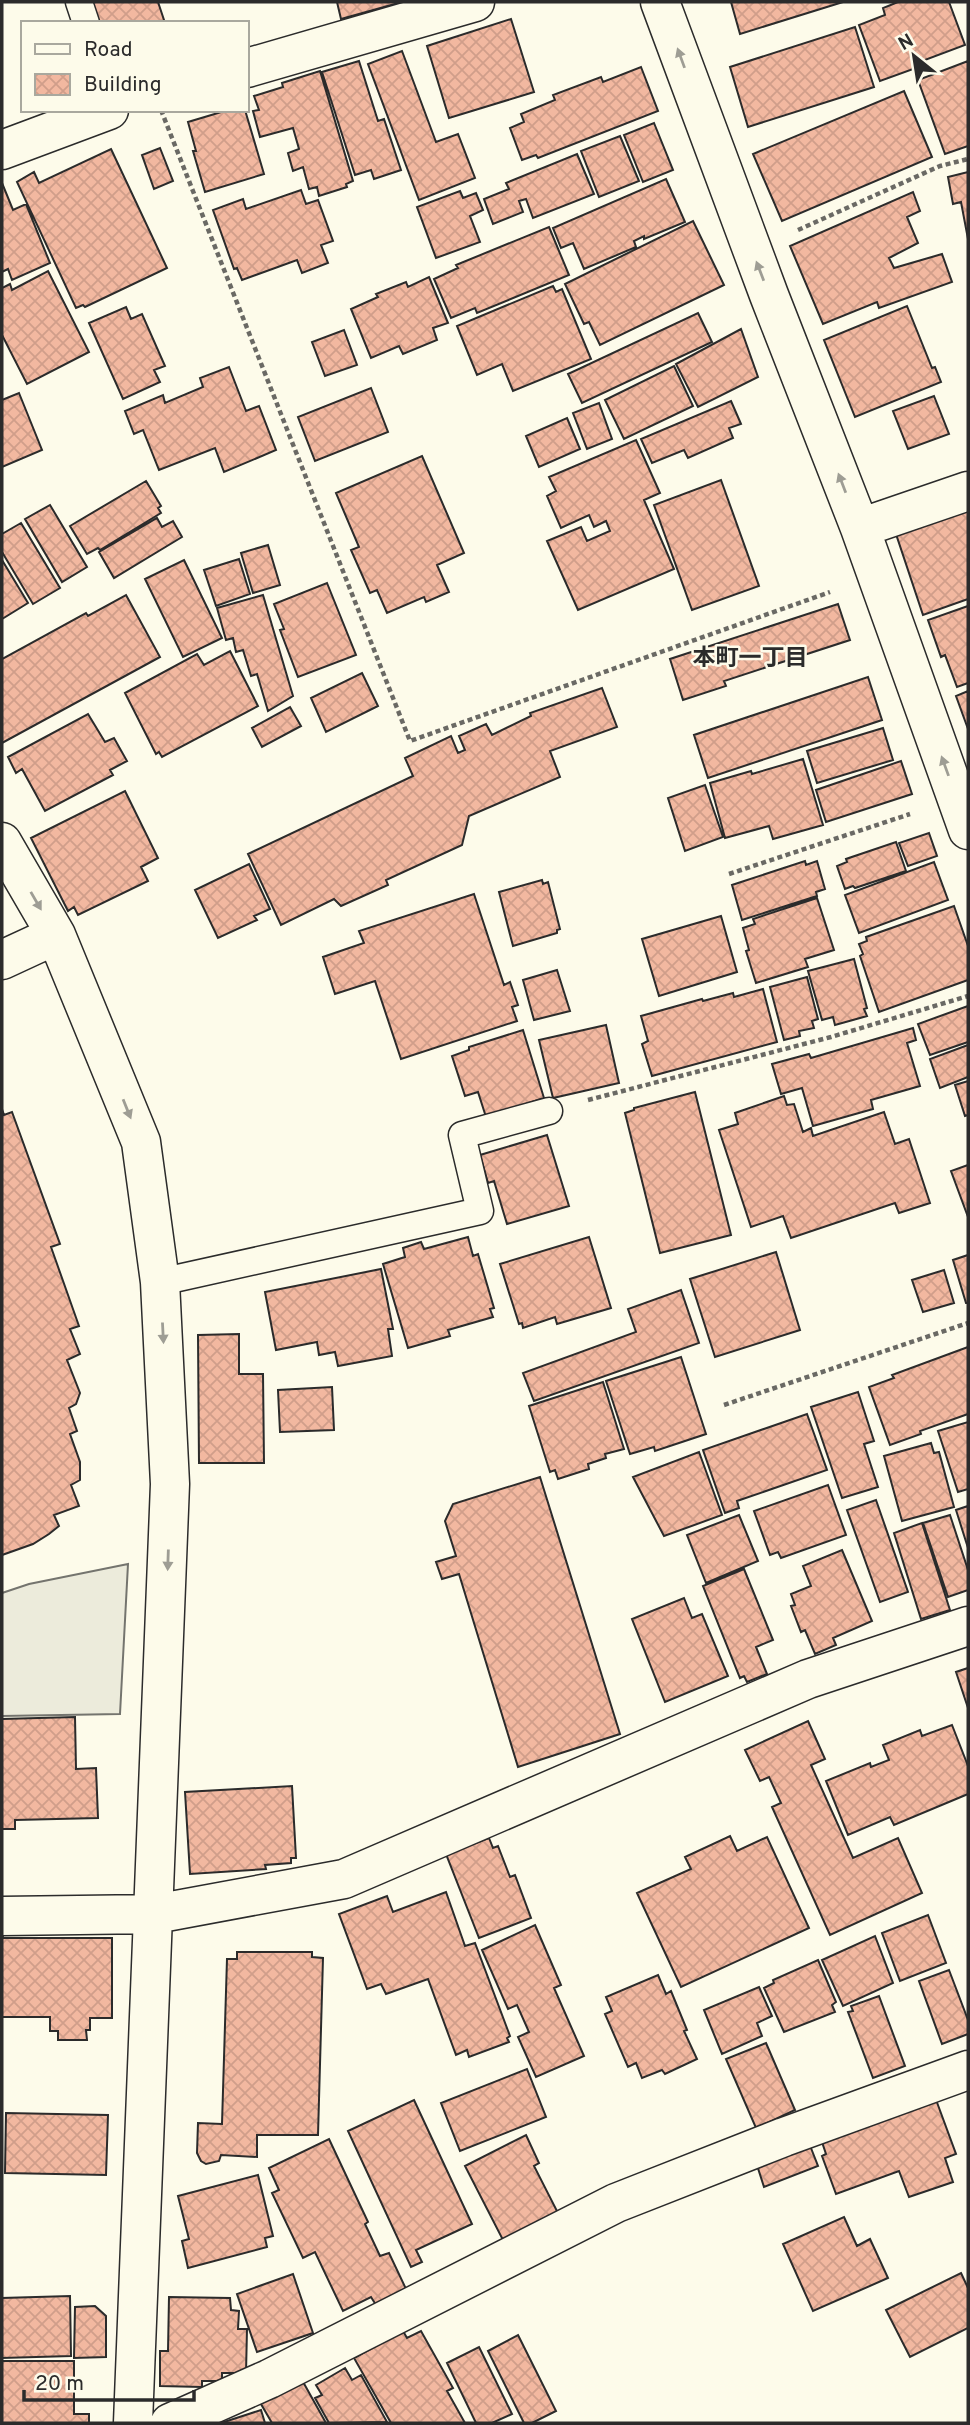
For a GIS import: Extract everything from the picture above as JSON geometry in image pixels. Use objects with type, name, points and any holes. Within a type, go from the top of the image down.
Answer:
[{"type":"street","points":[[248,68],[475,2]]},
{"type":"street","points":[[660,2],[752,250],[860,528],[963,815]]},
{"type":"street","points":[[2,150],[105,112]]},
{"type":"street","points":[[860,528],[968,491]]},
{"type":"street","points":[[2,842],[56,935],[141,1142],[160,1282],[170,1484],[134,2423]]},
{"type":"street","points":[[2,960],[56,935]]},
{"type":"street","points":[[2,1916],[155,1914],[344,1879],[808,1679],[968,1626]]},
{"type":"street","points":[[170,2423],[269,2379],[616,2203],[784,2137],[968,2070]]},
{"type":"lane","points":[[79,2],[85,21]]},
{"type":"lane","points":[[160,1282],[480,1211],[462,1135],[549,1111]]},
{"type":"path","points":[[163,112],[410,741],[877,575]]},
{"type":"path","points":[[752,250],[940,166],[968,159]]},
{"type":"path","points":[[729,874],[963,815]]},
{"type":"path","points":[[549,1111],[831,1037],[968,996]]},
{"type":"path","points":[[724,1405],[968,1323]]},
{"type":"shaded area","points":[[128,1564],[120,1714],[2,1716],[2,1593],[29,1584]]},
{"type":"building","points":[[91,2],[158,2],[164,21],[97,21]]},
{"type":"building","points":[[337,2],[402,2],[341,19]]},
{"type":"building","points":[[731,2],[843,2],[740,34]]},
{"type":"building","points":[[898,2],[949,2],[965,45],[914,64],[916,68],[880,81],[859,25],[885,15],[883,8]]},
{"type":"building","points":[[511,19],[534,92],[449,118],[427,46]]},
{"type":"building","points":[[855,27],[874,87],[748,127],[730,67]]},
{"type":"building","points":[[402,51],[436,142],[458,134],[475,178],[419,200],[368,64]]},
{"type":"building","points":[[359,61],[378,121],[384,119],[401,170],[374,179],[371,170],[355,175],[322,72]]},
{"type":"building","points":[[968,61],[968,146],[945,154],[918,80]]},
{"type":"building","points":[[641,67],[658,111],[538,158],[536,155],[522,160],[510,128],[524,122],[521,114],[555,100],[553,95],[601,77],[603,82]]},
{"type":"building","points":[[320,71],[353,181],[346,184],[347,187],[319,196],[317,187],[309,189],[303,167],[293,171],[288,153],[299,149],[293,128],[260,137],[253,111],[259,110],[254,96],[283,87],[282,83]]},
{"type":"building","points":[[904,91],[932,157],[782,221],[753,154]]},
{"type":"building","points":[[221,112],[246,112],[264,174],[205,192],[188,122]]},
{"type":"building","points":[[654,123],[673,170],[643,182],[624,135]]},
{"type":"building","points":[[620,136],[639,181],[599,197],[581,151]]},
{"type":"building","points":[[160,148],[173,181],[154,189],[142,155]]},
{"type":"building","points":[[111,149],[167,268],[85,307],[83,305],[76,308],[17,182],[34,172],[39,183]]},
{"type":"building","points":[[577,154],[594,194],[533,218],[526,199],[519,201],[523,212],[493,224],[484,199],[509,189],[506,183]]},
{"type":"building","points":[[968,172],[968,239],[961,202],[953,204],[948,177]]},
{"type":"building","points":[[666,179],[685,222],[644,239],[644,236],[634,241],[636,247],[584,269],[573,243],[561,248],[553,228]]},
{"type":"building","points":[[2,183],[13,210],[26,204],[50,263],[12,280],[8,269],[2,272]]},
{"type":"building","points":[[301,190],[306,204],[318,200],[333,241],[321,245],[328,263],[302,273],[297,260],[242,280],[237,268],[234,269],[213,210],[243,199],[246,209]]},
{"type":"building","points":[[460,191],[463,198],[476,193],[483,210],[470,216],[480,242],[436,258],[417,207]]},
{"type":"building","points":[[913,192],[920,211],[907,217],[918,243],[889,258],[894,268],[942,254],[952,282],[879,308],[877,302],[823,324],[790,246]]},
{"type":"building","points":[[693,221],[724,285],[600,345],[589,322],[584,324],[565,284]]},
{"type":"building","points":[[549,227],[569,275],[477,313],[475,308],[451,318],[434,279],[458,268],[456,265]]},
{"type":"building","points":[[48,271],[89,352],[27,384],[2,335],[2,288],[10,284],[12,290]]},
{"type":"building","points":[[429,277],[448,323],[433,328],[437,340],[403,354],[399,346],[371,358],[351,309],[378,297],[376,294],[406,282],[408,287]]},
{"type":"building","points":[[553,286],[556,292],[562,289],[591,359],[513,391],[502,364],[477,375],[457,326]]},
{"type":"building","points":[[907,306],[932,368],[935,367],[941,382],[855,417],[824,340]]},
{"type":"building","points":[[126,307],[131,319],[142,314],[165,366],[154,370],[160,382],[123,399],[89,323]]},
{"type":"building","points":[[698,313],[712,342],[582,403],[568,374]]},
{"type":"building","points":[[741,329],[758,377],[698,407],[676,364]]},
{"type":"building","points":[[344,330],[357,365],[325,376],[312,342]]},
{"type":"building","points":[[674,366],[693,406],[624,439],[605,400]]},
{"type":"building","points":[[229,367],[246,411],[259,406],[276,450],[224,472],[215,448],[159,470],[143,430],[134,434],[125,411],[163,395],[165,403],[203,387],[200,378]]},
{"type":"building","points":[[371,388],[388,432],[315,461],[298,417]]},
{"type":"building","points":[[19,393],[42,450],[2,467],[2,400]]},
{"type":"building","points":[[934,396],[949,434],[908,449],[893,411]]},
{"type":"building","points":[[731,401],[741,424],[729,428],[733,438],[688,458],[684,450],[652,463],[641,439]]},
{"type":"building","points":[[599,403],[612,439],[587,449],[573,413]]},
{"type":"building","points":[[567,418],[580,449],[539,467],[526,436]]},
{"type":"building","points":[[636,440],[660,493],[644,500],[674,569],[578,610],[547,541],[581,527],[587,541],[610,531],[606,521],[594,527],[589,515],[561,528],[547,496],[556,491],[549,477]]},
{"type":"building","points":[[422,456],[464,553],[437,565],[449,592],[426,602],[424,597],[387,613],[377,590],[370,593],[351,550],[359,547],[336,493]]},
{"type":"building","points":[[721,480],[759,586],[692,610],[654,505]]},
{"type":"building","points":[[146,481],[161,506],[158,508],[161,513],[100,550],[98,548],[87,554],[70,526]]},
{"type":"building","points":[[50,505],[87,567],[62,582],[25,519]]},
{"type":"building","points":[[968,509],[968,599],[923,615],[896,534]]},
{"type":"building","points":[[157,518],[162,527],[173,521],[182,537],[114,578],[99,552]]},
{"type":"building","points":[[21,523],[60,588],[33,604],[2,552],[2,534]]},
{"type":"building","points":[[268,545],[280,585],[253,593],[241,553]]},
{"type":"building","points":[[239,559],[250,594],[216,606],[204,570]]},
{"type":"building","points":[[2,560],[28,603],[2,619]]},
{"type":"building","points":[[184,560],[222,638],[183,657],[145,579]]},
{"type":"building","points":[[327,583],[356,655],[298,677],[280,630],[284,629],[274,604]]},
{"type":"building","points":[[126,595],[160,657],[2,743],[2,659],[86,613],[88,616]]},
{"type":"building","points":[[263,595],[293,696],[268,711],[257,674],[251,676],[243,650],[236,652],[233,638],[226,640],[217,608]]},
{"type":"building","points":[[838,604],[850,640],[724,681],[726,686],[683,700],[670,659]]},
{"type":"building","points":[[968,606],[968,683],[957,687],[945,655],[941,657],[928,620]]},
{"type":"building","points":[[230,651],[258,706],[162,757],[159,752],[156,754],[125,693],[197,654],[204,665]]},
{"type":"building","points":[[362,673],[378,706],[326,732],[311,698]]},
{"type":"building","points":[[868,677],[882,720],[708,778],[694,735]]},
{"type":"building","points":[[602,688],[617,727],[550,751],[560,777],[469,816],[462,845],[386,880],[388,885],[341,906],[334,899],[281,925],[248,854],[413,776],[405,758],[451,736],[458,753],[465,750],[459,736],[486,724],[492,735],[531,716],[530,713]]},
{"type":"building","points":[[968,691],[968,729],[956,696]]},
{"type":"building","points":[[290,707],[301,726],[262,747],[252,728]]},
{"type":"building","points":[[88,714],[105,742],[114,738],[127,761],[110,770],[113,775],[45,811],[22,769],[16,773],[8,757]]},
{"type":"building","points":[[883,728],[893,760],[817,783],[807,751]]},
{"type":"building","points":[[803,759],[823,825],[773,839],[769,826],[725,838],[710,783]]},
{"type":"building","points":[[901,761],[912,794],[826,822],[816,790]]},
{"type":"building","points":[[705,785],[723,837],[685,851],[668,798]]},
{"type":"building","points":[[125,791],[158,858],[141,867],[148,881],[78,915],[74,907],[68,911],[31,838]]},
{"type":"building","points":[[929,833],[937,856],[908,866],[899,843]]},
{"type":"building","points":[[896,842],[906,871],[845,889],[837,866],[847,862],[846,859]]},
{"type":"building","points":[[805,861],[806,865],[817,861],[825,889],[816,892],[817,896],[742,920],[732,885]]},
{"type":"building","points":[[934,862],[948,900],[859,933],[845,895]]},
{"type":"building","points":[[249,864],[270,909],[254,916],[257,920],[218,938],[195,890]]},
{"type":"building","points":[[542,880],[543,884],[548,882],[560,929],[557,933],[513,946],[499,892]]},
{"type":"building","points":[[474,894],[504,985],[510,982],[518,1005],[512,1007],[517,1021],[401,1059],[375,981],[335,994],[323,957],[364,943],[359,931]]},
{"type":"building","points":[[817,898],[834,950],[805,959],[808,967],[756,983],[746,951],[749,950],[743,928],[755,924],[753,919]]},
{"type":"building","points":[[954,906],[968,946],[968,980],[879,1012],[860,956],[863,954],[859,944],[867,941],[866,937]]},
{"type":"building","points":[[721,916],[737,972],[659,996],[642,939]]},
{"type":"building","points":[[854,959],[867,1016],[835,1025],[833,1017],[822,1020],[808,971]]},
{"type":"building","points":[[557,970],[570,1011],[534,1020],[523,980]]},
{"type":"building","points":[[807,977],[818,1019],[812,1021],[814,1028],[799,1031],[800,1036],[784,1040],[770,987]]},
{"type":"building","points":[[763,989],[777,1042],[652,1076],[642,1044],[648,1041],[641,1016],[702,999],[703,1001],[733,993],[734,997]]},
{"type":"building","points":[[968,1006],[968,1042],[930,1055],[918,1024]]},
{"type":"building","points":[[606,1025],[619,1083],[553,1098],[539,1040]]},
{"type":"building","points":[[913,1028],[916,1040],[907,1043],[920,1086],[871,1100],[873,1109],[813,1126],[802,1088],[781,1094],[772,1064],[809,1054],[811,1058]]},
{"type":"building","points":[[523,1030],[544,1098],[486,1117],[478,1092],[465,1096],[452,1056],[469,1050],[469,1047]]},
{"type":"building","points":[[968,1045],[968,1077],[940,1088],[930,1059]]},
{"type":"building","points":[[968,1081],[968,1115],[965,1116],[955,1085]]},
{"type":"building","points":[[695,1092],[731,1235],[660,1253],[625,1113],[634,1108]]},
{"type":"building","points":[[784,1096],[787,1105],[794,1104],[803,1132],[811,1128],[813,1136],[884,1112],[895,1144],[909,1139],[930,1203],[899,1213],[895,1203],[791,1238],[783,1216],[751,1227],[719,1130],[738,1124],[735,1113]]},
{"type":"building","points":[[2,1109],[4,1115],[12,1112],[60,1244],[51,1247],[79,1326],[70,1329],[80,1354],[67,1360],[80,1393],[76,1404],[69,1408],[77,1431],[70,1434],[80,1462],[80,1480],[71,1485],[79,1506],[54,1515],[59,1526],[33,1544],[2,1555]]},
{"type":"building","points":[[547,1135],[569,1206],[507,1224],[494,1181],[488,1183],[480,1155]]},
{"type":"building","points":[[968,1165],[968,1217],[951,1171]]},
{"type":"building","points":[[468,1237],[473,1256],[478,1254],[494,1308],[490,1309],[493,1317],[448,1330],[450,1336],[408,1348],[383,1264],[405,1257],[403,1248],[421,1242],[424,1249]]},
{"type":"building","points":[[589,1237],[611,1308],[557,1324],[555,1317],[523,1328],[522,1323],[519,1324],[500,1264]]},
{"type":"building","points":[[776,1252],[800,1330],[715,1357],[690,1279]]},
{"type":"building","points":[[968,1255],[968,1303],[966,1303],[953,1260]]},
{"type":"building","points":[[381,1269],[393,1329],[388,1329],[392,1356],[338,1366],[335,1352],[319,1355],[317,1342],[276,1350],[265,1292]]},
{"type":"building","points":[[944,1270],[954,1303],[923,1312],[912,1280]]},
{"type":"building","points":[[681,1290],[699,1343],[534,1401],[523,1373],[636,1332],[628,1309]]},
{"type":"building","points":[[239,1334],[239,1374],[263,1374],[264,1463],[199,1463],[198,1335]]},
{"type":"building","points":[[968,1347],[968,1414],[890,1445],[869,1387],[894,1378],[892,1375]]},
{"type":"building","points":[[681,1357],[706,1434],[655,1451],[654,1447],[630,1454],[606,1381]]},
{"type":"building","points":[[603,1382],[624,1449],[605,1454],[606,1458],[588,1464],[589,1469],[558,1479],[555,1470],[550,1472],[529,1406]]},
{"type":"building","points":[[332,1387],[334,1430],[280,1432],[278,1390]]},
{"type":"building","points":[[858,1392],[874,1441],[864,1444],[878,1487],[842,1498],[811,1407]]},
{"type":"building","points":[[807,1414],[827,1470],[737,1501],[739,1508],[725,1513],[703,1450]]},
{"type":"building","points":[[968,1422],[968,1489],[958,1492],[938,1431]]},
{"type":"building","points":[[931,1443],[934,1453],[939,1452],[954,1507],[902,1521],[884,1456]]},
{"type":"building","points":[[699,1452],[722,1515],[664,1536],[633,1477]]},
{"type":"building","points":[[540,1477],[620,1734],[518,1767],[459,1574],[442,1579],[436,1562],[456,1556],[445,1521],[453,1504]]},
{"type":"building","points":[[828,1485],[846,1535],[781,1558],[778,1552],[770,1555],[754,1511]]},
{"type":"building","points":[[876,1500],[908,1592],[880,1602],[847,1510]]},
{"type":"building","points":[[968,1506],[968,1548],[956,1510]]},
{"type":"building","points":[[739,1515],[758,1561],[706,1583],[687,1535]]},
{"type":"building","points":[[950,1515],[968,1570],[968,1590],[948,1597],[923,1523]]},
{"type":"building","points":[[922,1523],[950,1610],[921,1619],[894,1533]]},
{"type":"building","points":[[842,1550],[872,1621],[833,1638],[836,1645],[815,1654],[805,1630],[801,1632],[791,1606],[795,1605],[791,1594],[811,1586],[803,1566]]},
{"type":"building","points":[[744,1569],[773,1640],[756,1647],[767,1674],[747,1682],[744,1676],[740,1678],[703,1586]]},
{"type":"building","points":[[684,1598],[692,1618],[702,1614],[728,1676],[665,1702],[632,1619]]},
{"type":"building","points":[[968,1668],[968,1708],[956,1672]]},
{"type":"building","points":[[75,1717],[76,1769],[96,1768],[98,1818],[15,1820],[15,1829],[2,1829],[2,1719]]},
{"type":"building","points":[[808,1721],[825,1759],[811,1765],[853,1858],[898,1838],[922,1893],[830,1935],[772,1807],[781,1803],[769,1777],[760,1781],[745,1750]]},
{"type":"building","points":[[952,1725],[968,1766],[968,1794],[894,1825],[890,1817],[848,1835],[826,1781],[870,1763],[871,1767],[889,1760],[883,1745],[920,1730],[922,1736]]},
{"type":"building","points":[[292,1786],[296,1858],[291,1858],[291,1863],[265,1865],[266,1869],[190,1874],[185,1792]]},
{"type":"building","points":[[730,1836],[737,1851],[767,1837],[809,1928],[681,1987],[637,1893],[691,1869],[685,1857]]},
{"type":"building","points":[[489,1838],[493,1848],[498,1846],[510,1877],[515,1875],[531,1918],[479,1938],[446,1854]]},
{"type":"building","points":[[446,1892],[465,1946],[475,1943],[510,2036],[507,2038],[509,2042],[469,2057],[467,2050],[456,2055],[428,1979],[386,1994],[381,1984],[367,1989],[339,1914],[387,1896],[393,1912]]},
{"type":"building","points":[[928,1915],[946,1963],[900,1981],[882,1933]]},
{"type":"building","points":[[535,1925],[561,1985],[554,1988],[584,2056],[536,2077],[518,2037],[529,2032],[517,2005],[508,2009],[482,1950]]},
{"type":"building","points":[[2,1928],[3,1938],[112,1938],[112,2018],[90,2018],[90,2030],[86,2030],[87,2040],[58,2040],[58,2031],[50,2031],[50,2017],[2,2017]]},
{"type":"building","points":[[875,1936],[893,1983],[843,2006],[822,1960]]},
{"type":"building","points":[[237,1952],[312,1952],[312,1957],[323,1958],[318,2135],[257,2135],[257,2157],[221,2155],[219,2161],[206,2164],[197,2153],[198,2123],[222,2124],[227,1959],[237,1959]]},
{"type":"building","points":[[818,1960],[836,2002],[832,2005],[835,2012],[784,2032],[764,1988],[774,1983],[773,1980]]},
{"type":"building","points":[[949,1970],[968,2020],[968,2034],[942,2044],[919,1981]]},
{"type":"building","points":[[658,1975],[666,1994],[671,1991],[687,2030],[684,2031],[697,2059],[665,2074],[662,2070],[642,2078],[636,2063],[628,2067],[605,2014],[612,2011],[606,1997]]},
{"type":"building","points":[[759,1987],[772,2016],[757,2023],[762,2036],[722,2054],[704,2010]]},
{"type":"building","points":[[879,1996],[905,2066],[873,2078],[848,2012],[853,2011],[851,2006]]},
{"type":"building","points":[[766,2043],[795,2110],[756,2128],[726,2059]]},
{"type":"building","points":[[527,2069],[546,2117],[460,2151],[441,2103]]},
{"type":"building","points":[[935,2097],[956,2154],[945,2158],[953,2182],[909,2197],[899,2171],[836,2194],[822,2156],[826,2154],[821,2139]]},
{"type":"building","points":[[414,2100],[472,2224],[416,2250],[422,2262],[411,2267],[348,2131]]},
{"type":"building","points":[[6,2113],[108,2115],[106,2175],[5,2173]]},
{"type":"building","points":[[526,2135],[539,2163],[534,2166],[559,2215],[504,2242],[465,2166]]},
{"type":"building","points":[[329,2139],[368,2222],[365,2224],[380,2256],[389,2253],[406,2289],[376,2305],[371,2297],[343,2311],[315,2252],[303,2258],[272,2193],[279,2190],[269,2168]]},
{"type":"building","points":[[809,2143],[818,2166],[764,2187],[756,2162]]},
{"type":"building","points":[[258,2175],[273,2236],[265,2238],[267,2247],[188,2268],[182,2241],[189,2239],[178,2196]]},
{"type":"building","points":[[844,2217],[857,2246],[870,2239],[888,2278],[813,2311],[783,2244]]},
{"type":"building","points":[[961,2273],[968,2288],[968,2328],[910,2357],[886,2310]]},
{"type":"building","points":[[293,2274],[313,2333],[257,2352],[237,2294]]},
{"type":"building","points":[[70,2296],[71,2356],[2,2358],[2,2298]]},
{"type":"building","points":[[169,2297],[230,2298],[231,2310],[239,2311],[238,2329],[247,2329],[246,2373],[222,2373],[222,2381],[202,2381],[202,2387],[160,2386],[160,2351],[168,2351]]},
{"type":"building","points":[[95,2306],[106,2316],[106,2357],[74,2358],[75,2307]]},
{"type":"building","points":[[403,2331],[407,2338],[421,2331],[453,2388],[447,2391],[465,2423],[391,2423],[354,2358]]},
{"type":"building","points":[[518,2335],[556,2411],[532,2423],[524,2423],[488,2351]]},
{"type":"building","points":[[479,2347],[512,2414],[492,2423],[476,2423],[447,2363]]},
{"type":"building","points":[[2,2361],[74,2361],[74,2414],[89,2414],[89,2423],[2,2423]]},
{"type":"building","points":[[345,2368],[352,2380],[361,2375],[387,2422],[329,2423],[315,2398],[322,2395],[316,2385]]},
{"type":"building","points":[[302,2380],[326,2423],[272,2423],[261,2404]]},
{"type":"building","points":[[261,2410],[265,2423],[221,2423]]},
{"type":"district","name":"本町一丁目","points":[[750,657]]}]
